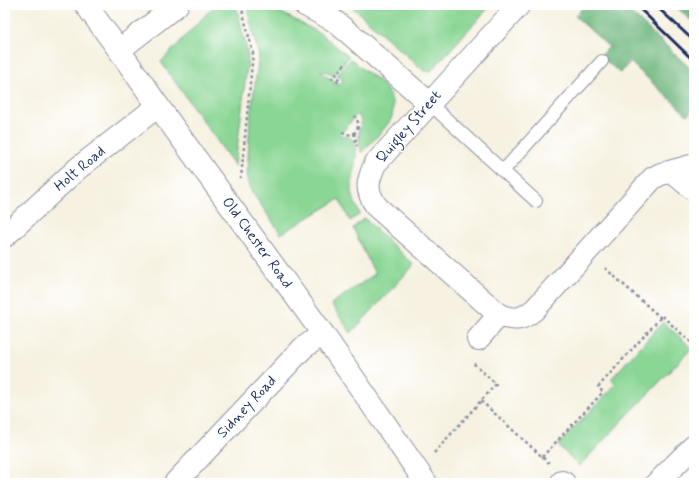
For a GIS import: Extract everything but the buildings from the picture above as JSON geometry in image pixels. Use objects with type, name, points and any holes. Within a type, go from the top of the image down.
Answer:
[{"type":"street","name":"Old Chester Road","points":[[86,5],[323,334],[422,477]]},
{"type":"street","points":[[119,50],[177,5]]},
{"type":"street","points":[[305,5],[333,20],[429,103]]},
{"type":"street","name":"Quigley Street","points":[[500,315],[377,207],[368,188],[369,176],[375,164],[519,5]]},
{"type":"street","name":"Holt Road","points":[[5,236],[77,169],[158,106]]},
{"type":"street","points":[[478,339],[500,315],[514,319],[523,318],[529,314],[653,178],[661,174],[694,165]]},
{"type":"street","points":[[670,172],[694,190]]},
{"type":"street","name":"Sidney Road","points":[[175,483],[302,348],[323,334]]},
{"type":"street","points":[[657,483],[694,446]]},
{"type":"lane","points":[[503,170],[602,62]]},
{"type":"lane","points":[[429,103],[536,201]]},
{"type":"path","points":[[241,5],[253,53],[241,178]]},
{"type":"path","points":[[331,79],[332,78],[338,82],[340,80],[335,76],[362,44]]},
{"type":"path","points":[[342,132],[348,135],[357,131],[359,122],[355,116]]},
{"type":"path","points":[[587,252],[661,318],[662,316],[694,345]]},
{"type":"path","points":[[542,457],[603,392],[598,388],[661,318]]},
{"type":"path","points":[[422,477],[496,384],[464,355],[478,339]]},
{"type":"path","points":[[481,401],[556,470],[563,482]]},
{"type":"green space","points":[[215,5],[236,5],[248,58],[235,166],[161,62]]},
{"type":"green space","points":[[246,5],[267,5],[321,34],[349,57],[333,76],[328,72],[320,71],[338,85],[343,80],[337,75],[351,59],[378,80],[389,93],[393,108],[391,119],[362,152],[359,137],[361,121],[357,114],[340,135],[352,139],[355,143],[356,149],[352,191],[354,201],[360,214],[350,221],[339,199],[281,234],[250,189],[247,179],[250,119],[259,56]]},
{"type":"green space","points":[[350,5],[491,5],[431,71],[424,71]]},
{"type":"green space","points":[[585,5],[623,5],[694,72],[694,109],[687,115],[630,62],[620,73],[600,56],[609,47],[575,16]]},
{"type":"green space","points":[[674,5],[694,5],[694,23]]},
{"type":"green space","points":[[364,218],[414,265],[351,333],[331,304],[375,274],[353,228]]},
{"type":"green space","points":[[663,322],[692,348],[579,466],[558,445],[616,384],[611,379]]},
{"type":"railway","points":[[636,5],[694,61]]},
{"type":"railway","points":[[655,5],[694,41]]}]
